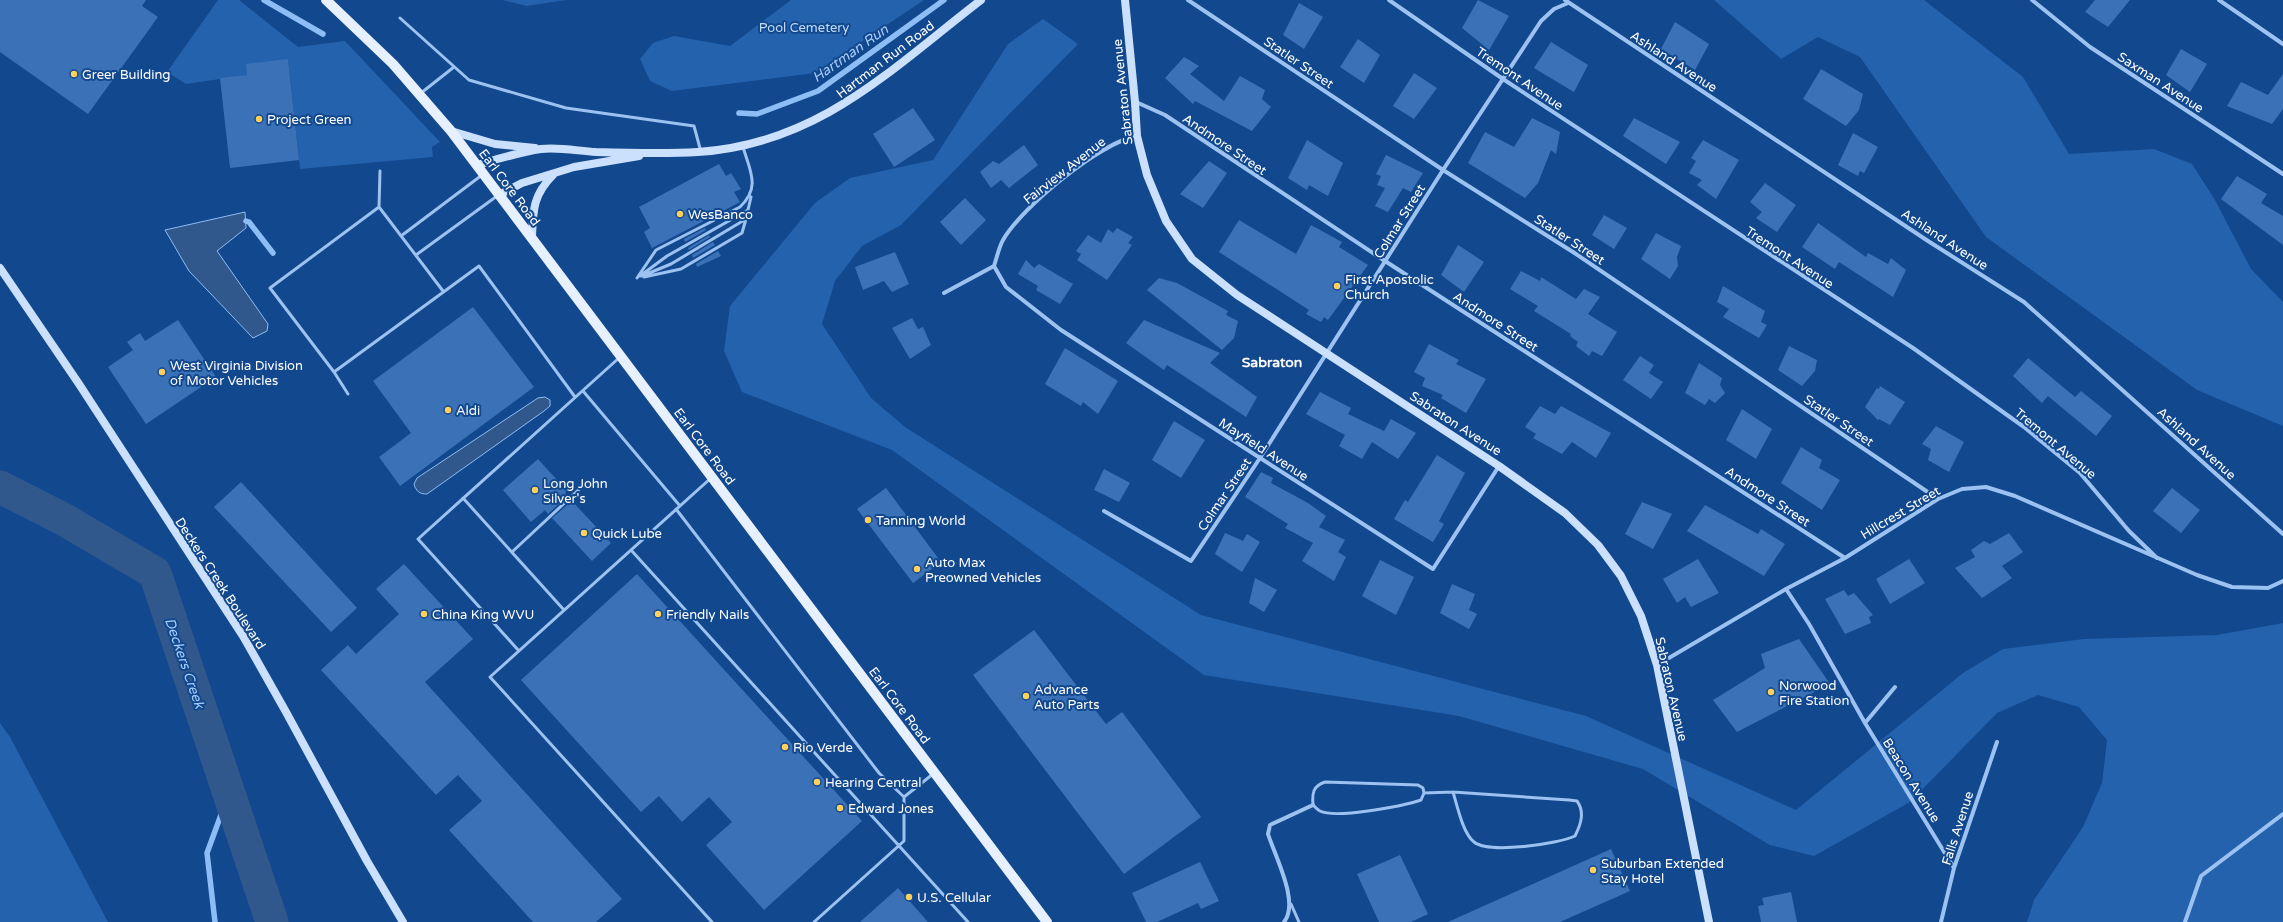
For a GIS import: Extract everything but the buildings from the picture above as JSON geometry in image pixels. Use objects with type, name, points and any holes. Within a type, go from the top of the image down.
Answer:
[{"type":"main road","name":"Earl Core Road","points":[[326,0],[393,64],[451,131],[1048,922]]},
{"type":"street","name":"Hartman Run Road","points":[[477,165],[542,149],[701,152],[764,141],[845,104],[910,58],[981,0]]},
{"type":"street","name":"Sabraton Avenue","points":[[1125,0],[1134,87],[1137,136],[1147,176],[1166,221],[1192,259],[1237,295],[1499,466],[1565,513],[1585,531],[1606,554],[1631,594],[1641,616],[1657,665],[1709,922]]},
{"type":"street","name":"Statler Street","points":[[1188,0],[1443,170],[1580,256],[1938,499]]},
{"type":"street","name":"Tremont Avenue","points":[[1389,0],[1503,79],[1913,348],[2024,427],[2080,473],[2129,531],[2157,558]]},
{"type":"street","name":"Saxman Avenue","points":[[2032,0],[2090,47],[2283,174]]},
{"type":"street","points":[[2218,0],[2283,44]]},
{"type":"street","name":"Colmar Street","points":[[1104,511],[1190,560],[1260,458],[1443,170],[1540,21],[1554,9],[1566,2]]},
{"type":"street","name":"Ashland Avenue","points":[[1566,2],[2024,302],[2283,534]]},
{"type":"street","name":"Andmore Street","points":[[1135,102],[1165,115],[1385,261],[1845,558]]},
{"type":"street","points":[[451,131],[495,144],[542,149]]},
{"type":"street","name":"Fairview Avenue","points":[[994,266],[1003,240],[1032,204],[1089,160],[1116,143],[1137,136]]},
{"type":"street","name":"Hartman Run Road","points":[[499,195],[522,183],[574,167],[657,152]]},
{"type":"street","points":[[532,237],[533,207],[541,187],[553,174]]},
{"type":"street","points":[[944,293],[994,266]]},
{"type":"street","name":"Mayfield Avenue","points":[[994,266],[1006,287],[1061,330],[1433,569],[1499,466]]},
{"type":"street","name":"Deckers Creek Boulevard","points":[[0,268],[79,384],[243,636],[367,861],[403,922]]},
{"type":"street","name":"Hillcrest Street","points":[[1657,665],[1786,589],[1845,558],[1938,499],[1962,489],[1986,487],[2015,496],[2157,558],[2232,587],[2268,588],[2283,581]]},
{"type":"street","name":"Beacon Avenue","points":[[1786,589],[1809,624],[1865,723],[1954,868]]},
{"type":"street","points":[[1865,723],[1895,687]]},
{"type":"street","name":"Falls Avenue","points":[[1941,922],[1954,868],[1997,742]]},
{"type":"street","points":[[1284,922],[1288,917],[1291,904],[1268,834],[1270,825],[1313,805]]},
{"type":"street","points":[[2185,922],[2201,876],[2283,814]]},
{"type":"lane","points":[[400,18],[469,80],[566,108],[694,126],[701,152]]},
{"type":"lane","points":[[419,94],[454,67]]},
{"type":"lane","points":[[637,278],[681,269],[742,233],[751,195],[752,178],[742,144]]},
{"type":"lane","points":[[380,170],[379,207],[443,291]]},
{"type":"lane","points":[[401,236],[483,174]]},
{"type":"lane","points":[[416,255],[499,195]]},
{"type":"lane","points":[[637,278],[656,250],[740,206],[751,195]]},
{"type":"lane","points":[[348,394],[334,372],[270,288],[379,207]]},
{"type":"lane","points":[[637,278],[667,256],[748,210]]},
{"type":"lane","points":[[637,278],[671,264],[746,219]]},
{"type":"lane","points":[[334,372],[479,266],[575,397]]},
{"type":"lane","points":[[519,651],[418,539],[621,356]]},
{"type":"lane","points":[[583,390],[680,506]]},
{"type":"lane","points":[[712,477],[490,677],[712,922]]},
{"type":"lane","points":[[512,552],[587,482]]},
{"type":"lane","points":[[463,498],[564,610]]},
{"type":"lane","points":[[676,509],[879,773],[904,797],[904,841],[814,922]]},
{"type":"lane","points":[[631,550],[900,845],[968,922]]},
{"type":"lane","points":[[904,797],[935,772]]},
{"type":"lane","points":[[1325,782],[1418,784],[1423,788],[1424,793],[1421,800],[1407,805],[1375,810],[1334,814],[1320,811],[1313,805],[1314,790],[1317,784],[1325,782]]},
{"type":"lane","points":[[1424,793],[1453,792],[1576,801],[1580,806],[1582,817],[1575,836],[1565,841],[1545,845],[1486,848],[1474,842],[1467,835],[1453,792]]},
{"type":"lane","points":[[1291,904],[1299,922]]},
{"type":"green space","points":[[218,0],[239,0],[298,47],[345,41],[440,142],[432,147],[433,157],[300,169],[288,59],[247,75],[186,84],[167,72]]},
{"type":"green space","points":[[503,0],[566,0],[527,6]]},
{"type":"green space","name":"Pool Cemetery","points":[[791,0],[924,0],[815,73],[672,91],[650,81],[640,59],[653,43],[674,36],[730,46]]},
{"type":"green space","points":[[1714,0],[1924,0],[2023,77],[2069,154],[2154,149],[2192,164],[2215,200],[2251,269],[2283,302],[2283,426],[2197,390],[1986,237],[1860,57],[1818,37],[1781,59]]},
{"type":"green space","points":[[1043,19],[1078,44],[901,225],[862,246],[835,281],[822,324],[871,398],[905,427],[1201,615],[1586,716],[1796,810],[1963,673],[2003,649],[2084,639],[2217,635],[2283,623],[2283,922],[2027,922],[2034,900],[2083,827],[2102,783],[2107,740],[2079,707],[2038,695],[1997,713],[1910,802],[1814,856],[1770,845],[1643,769],[1459,716],[1204,675],[892,450],[742,392],[724,351],[730,306],[815,203],[850,178],[933,160],[1008,44]]},
{"type":"green space","points":[[0,723],[10,737],[108,922],[0,922]]},
{"type":"shaded area","points":[[245,212],[246,228],[217,251],[268,324],[267,331],[253,338],[189,271],[165,230]]},
{"type":"shaded area","points":[[545,397],[550,400],[550,406],[544,411],[427,494],[420,493],[416,489],[414,484],[417,478],[538,398]]},
{"type":"waterway","name":"Hartman Run","points":[[264,0],[323,34]]},
{"type":"waterway","name":"Hartman Run","points":[[739,113],[757,114],[818,91],[944,0]]},
{"type":"waterway","points":[[246,221],[249,222],[273,253]]},
{"type":"waterway","name":"Deckers Creek","points":[[0,487],[65,520],[155,573],[272,922]]},
{"type":"waterway","points":[[215,922],[207,853],[229,793]]},
{"type":"place","name":"Greer Building","points":[[74,74]]},
{"type":"place","name":"Project Green","points":[[259,119]]},
{"type":"place","name":"WesBanco","points":[[680,214]]},
{"type":"place","name":"First Apostolic Church","points":[[1337,286]]},
{"type":"place","name":"West Virginia Division of Motor Vehicles","points":[[162,372]]},
{"type":"place","name":"Aldi","points":[[448,410]]},
{"type":"place","name":"Long John Silver's","points":[[535,490]]},
{"type":"place","name":"Tanning World","points":[[868,520]]},
{"type":"place","name":"Quick Lube","points":[[584,533]]},
{"type":"place","name":"Auto Max Preowned Vehicles","points":[[917,569]]},
{"type":"place","name":"China King WVU","points":[[424,614]]},
{"type":"place","name":"Friendly Nails","points":[[658,614]]},
{"type":"place","name":"Norwood Fire Station","points":[[1771,692]]},
{"type":"place","name":"Advance Auto Parts","points":[[1026,696]]},
{"type":"place","name":"Rio Verde","points":[[785,747]]},
{"type":"place","name":"Hearing Central","points":[[817,782]]},
{"type":"place","name":"Edward Jones","points":[[840,808]]},
{"type":"place","name":"Suburban Extended Stay Hotel","points":[[1593,870]]},
{"type":"place","name":"U.S. Cellular","points":[[909,897]]},
{"type":"district","name":"Sabraton","points":[[1272,362]]}]
